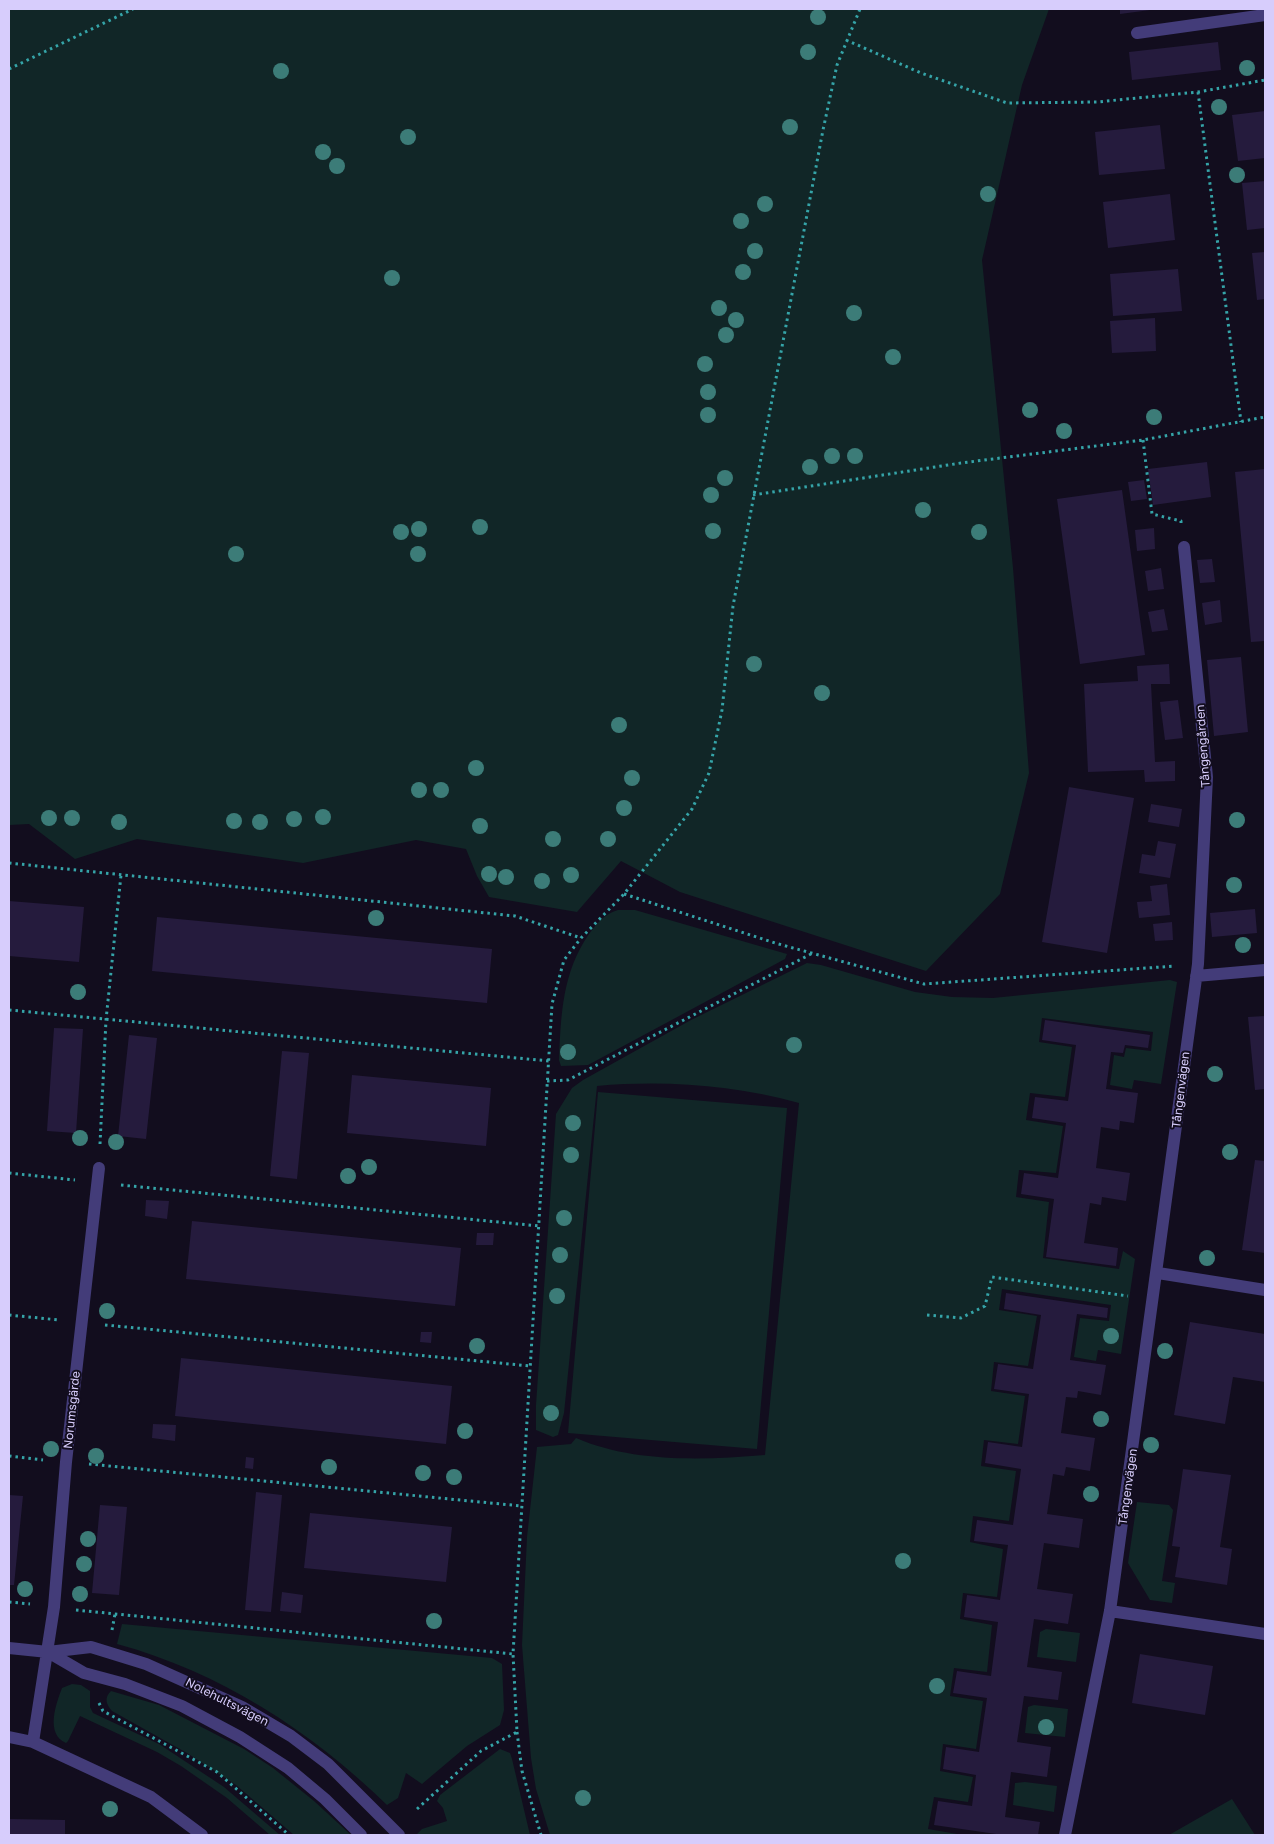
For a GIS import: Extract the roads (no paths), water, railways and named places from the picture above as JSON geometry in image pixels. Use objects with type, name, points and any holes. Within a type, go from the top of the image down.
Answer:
[{"type":"street","points":[[1137,33],[1265,15]]},
{"type":"street","name":"Tångengården","points":[[1184,547],[1207,777],[1197,970]]},
{"type":"street","points":[[1197,970],[1265,970]]},
{"type":"street","name":"Tångenvägen","points":[[1065,1835],[1110,1611],[1158,1273],[1197,970]]},
{"type":"street","name":"Norumsgärde","points":[[33,1742],[54,1607],[66,1462],[99,1168]]},
{"type":"street","points":[[1158,1273],[1265,1290]]},
{"type":"street","points":[[1110,1611],[1265,1634]]},
{"type":"street","name":"Nolehultsvägen","points":[[9,1648],[48,1652],[91,1647],[146,1664],[242,1706],[291,1736],[328,1764],[399,1835]]},
{"type":"street","name":"Nolehultsvägen","points":[[48,1652],[84,1673],[101,1677],[182,1706],[240,1737],[288,1768],[325,1799],[361,1835]]},
{"type":"street","points":[[9,1737],[33,1742],[150,1797],[202,1835]]}]
